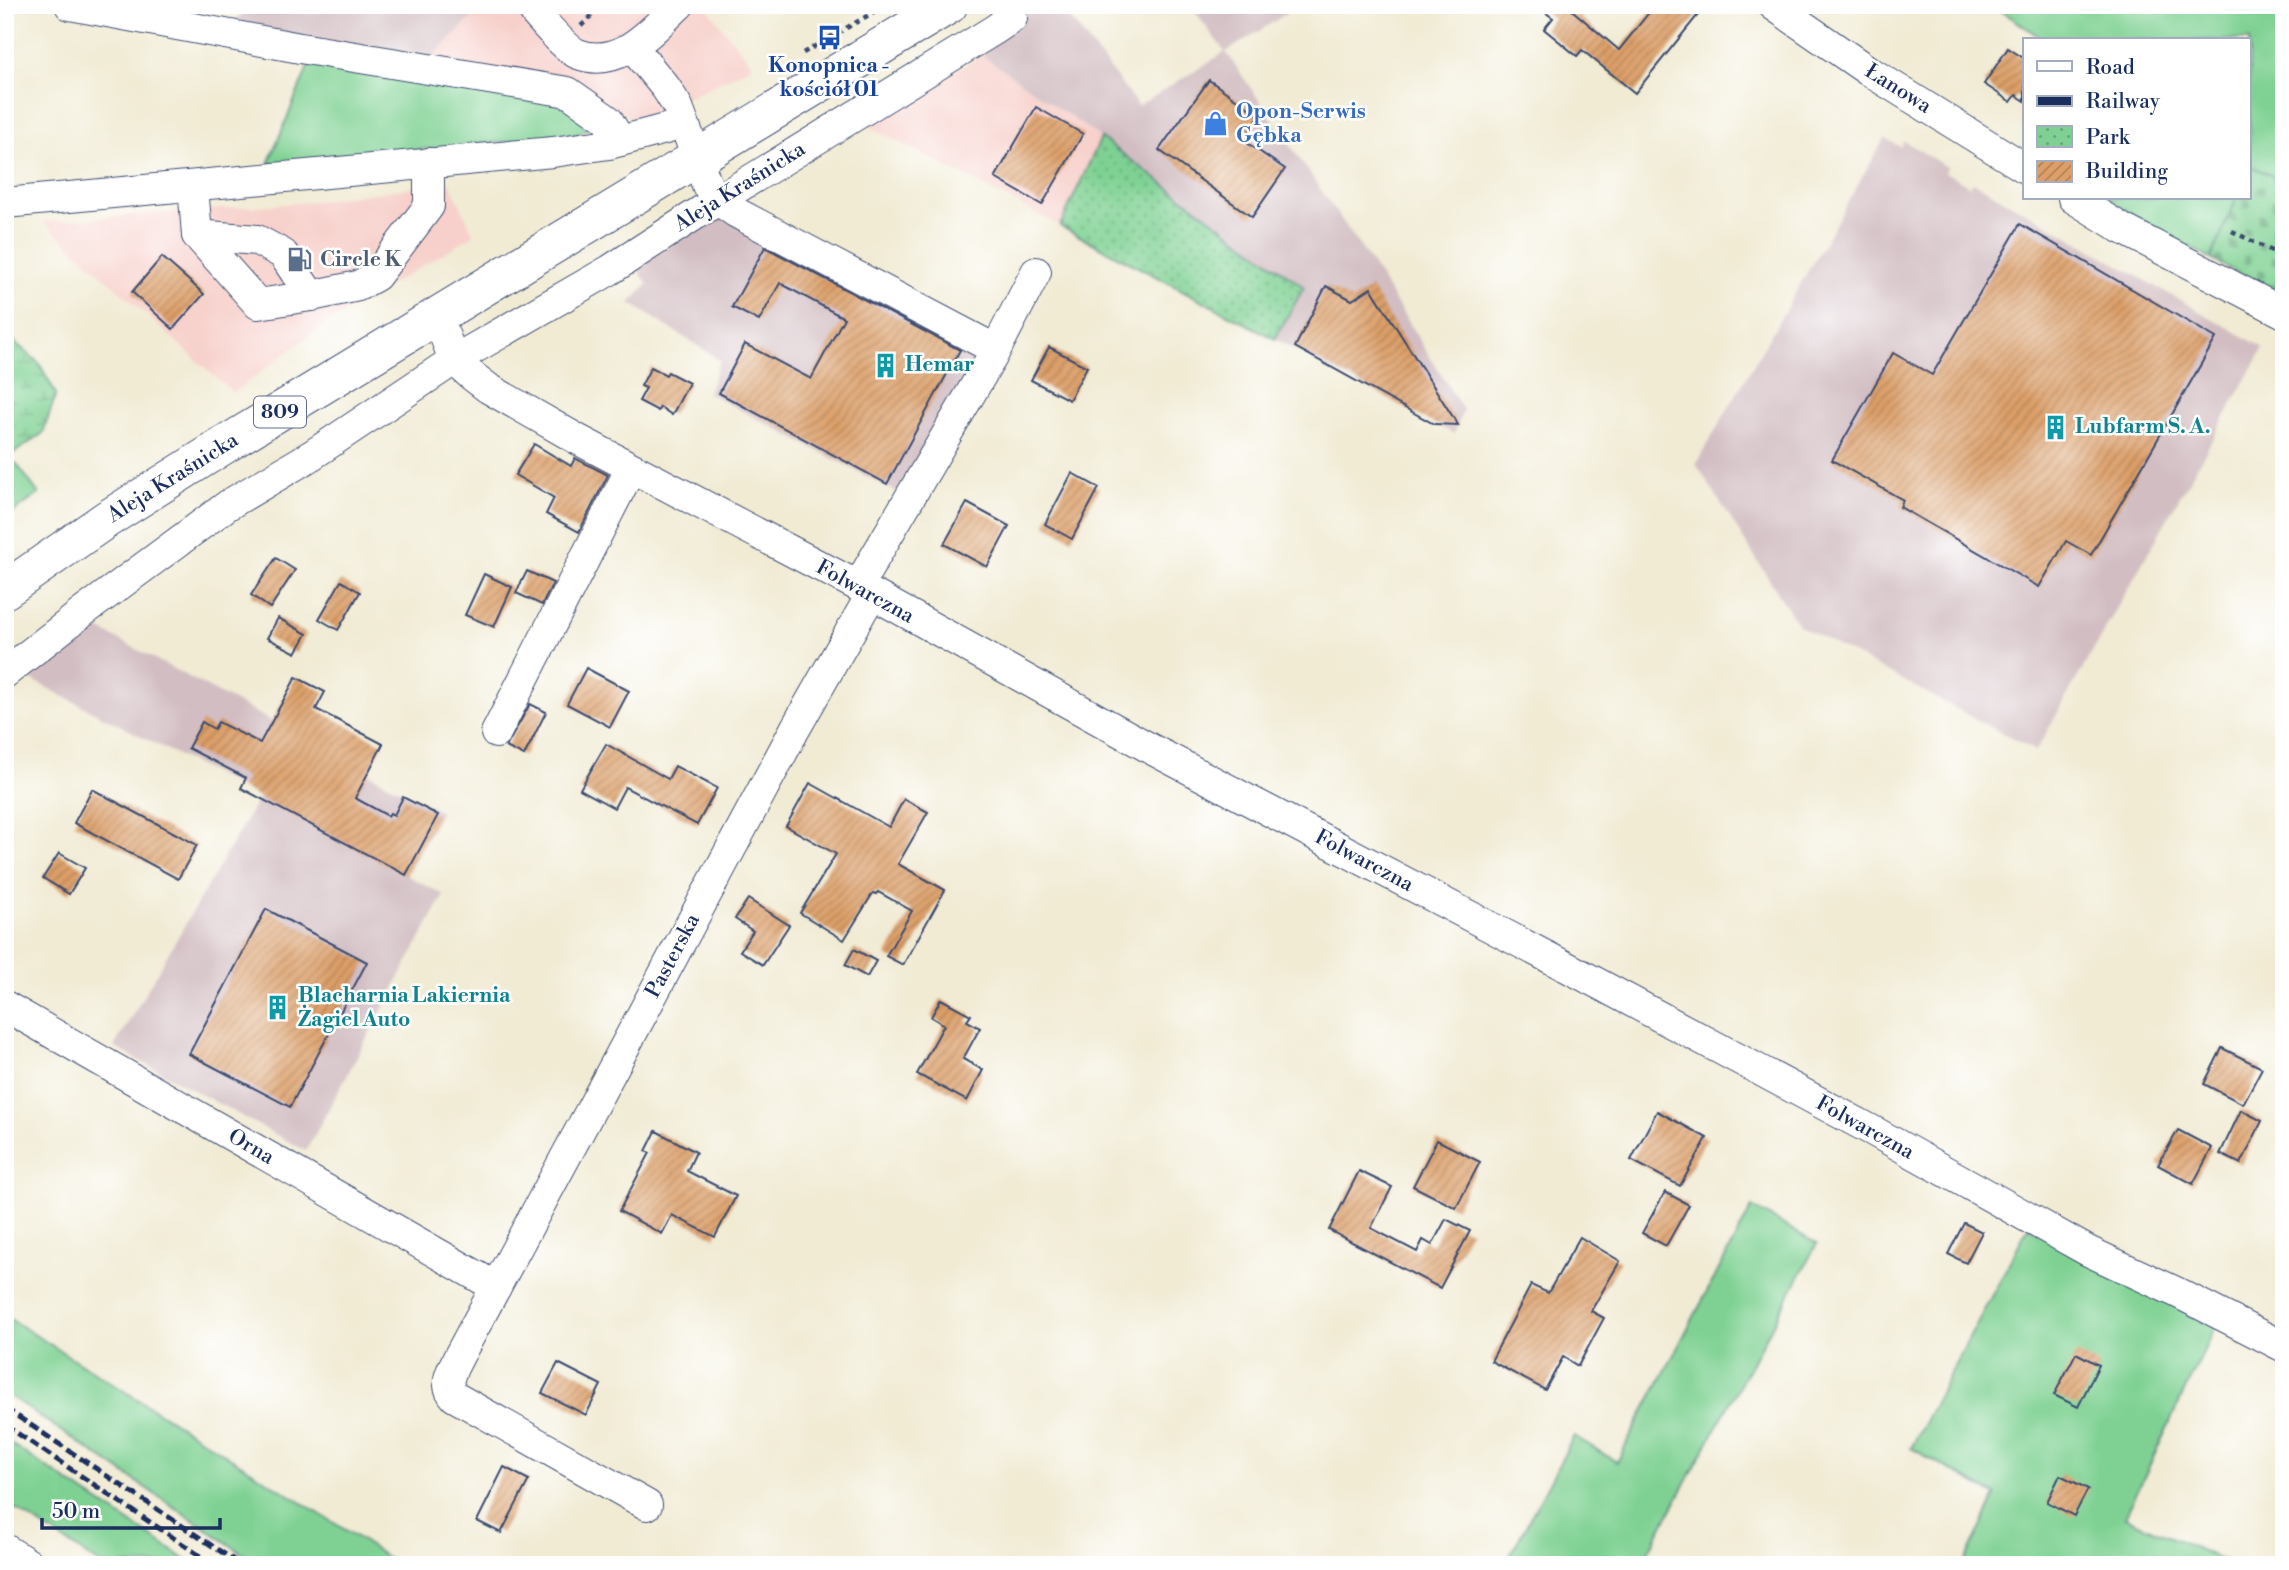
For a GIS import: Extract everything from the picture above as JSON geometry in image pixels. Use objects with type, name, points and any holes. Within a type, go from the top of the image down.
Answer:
[{"type":"main road","name":"809","points":[[697,158],[949,5]]},
{"type":"main road","name":"Aleja Kraśnicka","points":[[5,590],[107,519],[697,158]]},
{"type":"street","points":[[70,5],[300,48],[568,92],[608,120],[620,141]]},
{"type":"street","points":[[534,5],[535,13],[576,54],[600,57],[633,48],[678,5]]},
{"type":"street","name":"Aleja Kraśnicka","points":[[5,673],[228,505],[312,455],[454,360],[610,270],[718,200],[995,30],[1012,18],[1004,5]]},
{"type":"street","name":"Łanowa","points":[[1773,5],[1867,70],[2023,167]]},
{"type":"street","points":[[633,48],[666,88],[684,124],[707,185],[718,200],[735,212],[987,345],[992,357]]},
{"type":"street","points":[[568,92],[576,54]]},
{"type":"street","points":[[5,203],[553,152],[620,141],[684,124]]},
{"type":"street","points":[[193,186],[197,235],[258,304],[358,286],[376,276],[429,206],[429,163]]},
{"type":"street","points":[[2076,200],[2121,228],[2284,313]]},
{"type":"street","points":[[197,235],[257,240],[283,254],[311,296]]},
{"type":"street","name":"Pasterska","points":[[646,1505],[455,1397],[448,1390],[447,1381],[1036,272]]},
{"type":"street","points":[[438,316],[454,360]]},
{"type":"street","name":"Folwarczna","points":[[454,360],[488,388],[631,468],[865,591],[1153,750],[1851,1119],[2088,1251],[2176,1292],[2284,1348]]},
{"type":"street","points":[[496,733],[631,468]]},
{"type":"street","name":"Orna","points":[[5,1006],[496,1287]]},
{"type":"street","points":[[5,1549],[30,1565]]},
{"type":"path","points":[[803,53],[886,5]]},
{"type":"path","points":[[2232,231],[2284,257]]},
{"type":"shaded area","points":[[251,5],[485,5],[425,64],[232,24]]},
{"type":"shaded area","points":[[485,5],[705,5],[753,66],[636,122],[586,88],[425,64]]},
{"type":"shaded area","points":[[1034,5],[1060,5],[1138,106],[1225,52],[1190,5],[1300,5],[1226,52],[1372,264],[1463,410],[1454,434],[1275,339],[1304,286],[982,55]]},
{"type":"shaded area","points":[[982,55],[1101,138],[1060,226],[865,124]]},
{"type":"shaded area","points":[[1885,138],[1900,147],[1904,141],[1947,167],[1945,172],[1970,186],[1973,182],[2264,348],[2036,751],[1798,625],[1696,464]]},
{"type":"shaded area","points":[[450,182],[474,235],[327,323],[233,393],[44,222],[310,202]]},
{"type":"shaded area","points":[[722,212],[981,352],[902,495],[708,393],[720,360],[630,303],[648,284],[635,267]]},
{"type":"shaded area","points":[[95,627],[441,812],[406,875],[444,895],[306,1151],[114,1047],[259,797],[28,678]]},
{"type":"green space","points":[[1993,5],[2284,5],[2284,181],[2251,166],[2250,168],[2250,38],[2041,38]]},
{"type":"green space","points":[[311,60],[540,94],[575,112],[586,125],[586,129],[577,135],[268,164]]},
{"type":"green space","points":[[1101,138],[1304,287],[1275,339],[1060,226]]},
{"type":"green space","points":[[2250,166],[2284,181],[2284,297],[2211,259],[2236,200],[2250,200]]},
{"type":"green space","points":[[2108,200],[2236,200],[2211,259]]},
{"type":"green space","points":[[5,334],[39,363],[56,394],[43,433],[11,455],[5,454]]},
{"type":"green space","points":[[5,460],[16,463],[39,494],[5,518]]},
{"type":"green space","points":[[1752,1207],[1817,1244],[1641,1565],[1505,1565],[1574,1436],[1617,1462]]},
{"type":"green space","points":[[2028,1227],[2217,1323],[2125,1517],[2234,1565],[1963,1565],[1996,1495],[1911,1448]]},
{"type":"green space","points":[[5,1316],[398,1565],[260,1565],[5,1393]]},
{"type":"green space","points":[[5,1440],[194,1565],[102,1565],[5,1502]]},
{"type":"building","points":[[1535,5],[1566,5],[1619,50],[1655,5],[1706,5],[1635,93],[1582,50],[1577,56],[1544,29],[1553,18]]},
{"type":"building","points":[[2008,48],[2023,58],[2023,100],[2016,95],[2011,102],[1984,84]]},
{"type":"building","points":[[1209,80],[1260,116],[1243,140],[1285,169],[1252,217],[1159,150]]},
{"type":"building","points":[[1036,107],[1083,134],[1042,205],[995,178]]},
{"type":"building","name":"Lubfarm S. A.","points":[[2020,224],[2216,338],[2091,555],[2066,541],[2039,587],[1900,507],[1903,500],[1832,460],[1893,353],[1932,375]]},
{"type":"building","name":"Hemar","points":[[765,247],[960,350],[887,484],[719,393],[745,344],[811,379],[844,318],[780,283],[759,321],[732,307]]},
{"type":"building","points":[[162,257],[204,294],[173,329],[132,292]]},
{"type":"building","points":[[1326,286],[1352,300],[1371,288],[1458,425],[1434,424],[1295,347]]},
{"type":"building","points":[[1049,347],[1087,367],[1069,400],[1031,380]]},
{"type":"building","points":[[651,367],[689,383],[672,415],[660,407],[658,411],[639,401],[646,388],[641,386]]},
{"type":"building","points":[[534,444],[571,466],[575,458],[608,475],[579,532],[546,514],[554,498],[515,475]]},
{"type":"building","points":[[1072,473],[1099,488],[1072,539],[1045,524]]},
{"type":"building","points":[[967,503],[1009,526],[987,567],[944,544]]},
{"type":"building","points":[[276,558],[295,570],[270,608],[251,595]]},
{"type":"building","points":[[527,571],[553,583],[542,605],[516,593]]},
{"type":"building","points":[[484,574],[512,587],[494,627],[465,615]]},
{"type":"building","points":[[341,581],[360,592],[338,630],[319,619]]},
{"type":"building","points":[[278,618],[307,634],[296,653],[267,638]]},
{"type":"building","points":[[586,668],[629,691],[610,727],[567,704]]},
{"type":"building","points":[[296,677],[325,692],[316,709],[383,744],[355,798],[388,816],[390,813],[394,815],[403,797],[438,815],[406,875],[241,788],[246,778],[188,748],[202,722],[214,729],[218,722],[260,743]]},
{"type":"building","points":[[530,704],[546,712],[524,756],[506,747]]},
{"type":"building","points":[[606,744],[668,779],[675,766],[717,788],[697,825],[625,787],[614,808],[580,789]]},
{"type":"building","points":[[810,783],[889,827],[904,799],[928,812],[898,864],[945,890],[903,965],[886,956],[912,911],[878,892],[873,893],[844,940],[800,913],[836,854],[786,826]]},
{"type":"building","points":[[92,789],[197,845],[178,879],[74,823]]},
{"type":"building","points":[[59,853],[85,868],[69,894],[43,878]]},
{"type":"building","points":[[748,899],[789,925],[763,965],[740,951],[753,931],[735,919]]},
{"type":"building","name":"Blacharnia Lakiernia Żagiel Auto","points":[[266,909],[367,962],[290,1107],[189,1054]]},
{"type":"building","points":[[854,949],[876,961],[867,977],[845,965]]},
{"type":"building","points":[[941,999],[971,1015],[967,1021],[980,1028],[963,1059],[983,1070],[967,1101],[917,1074],[944,1025],[931,1017]]},
{"type":"building","points":[[2222,1048],[2262,1068],[2243,1104],[2204,1084]]},
{"type":"building","points":[[2241,1110],[2262,1121],[2241,1164],[2220,1154]]},
{"type":"building","points":[[1657,1111],[1707,1138],[1680,1186],[1631,1160]]},
{"type":"building","points":[[2178,1130],[2212,1148],[2193,1184],[2158,1165]]},
{"type":"building","points":[[656,1131],[696,1152],[687,1171],[736,1196],[715,1237],[672,1215],[662,1234],[619,1211],[650,1153],[646,1151]]},
{"type":"building","points":[[1437,1140],[1480,1162],[1456,1208],[1413,1186]]},
{"type":"building","points":[[1359,1171],[1392,1187],[1371,1228],[1417,1252],[1423,1240],[1432,1245],[1446,1219],[1470,1231],[1440,1288],[1329,1230]]},
{"type":"building","points":[[1665,1192],[1689,1205],[1666,1246],[1642,1233]]},
{"type":"building","points":[[1964,1223],[1982,1232],[1966,1263],[1948,1254]]},
{"type":"building","points":[[1580,1237],[1620,1261],[1591,1311],[1604,1318],[1578,1366],[1563,1357],[1545,1390],[1491,1361],[1531,1285],[1548,1293]]},
{"type":"building","points":[[2076,1353],[2099,1365],[2078,1407],[2054,1395]]},
{"type":"building","points":[[558,1363],[601,1385],[586,1415],[542,1393]]},
{"type":"building","points":[[504,1467],[529,1480],[501,1533],[477,1521]]},
{"type":"building","points":[[2060,1475],[2088,1489],[2074,1516],[2047,1502]]},
{"type":"railway","points":[[5,1408],[241,1565]]},
{"type":"railway","points":[[5,1425],[214,1565]]},
{"type":"place","name":"Konopnica - kościół 01","points":[[829,37]]},
{"type":"place","name":"Opon-Serwis Gębka","points":[[1216,124]]},
{"type":"place","name":"Circle K","points":[[300,260]]},
{"type":"place","name":"Hemar","points":[[885,365]]},
{"type":"place","name":"Lubfarm S. A.","points":[[2055,427]]},
{"type":"place","name":"Blacharnia Lakiernia Żagiel Auto","points":[[278,1008]]}]
